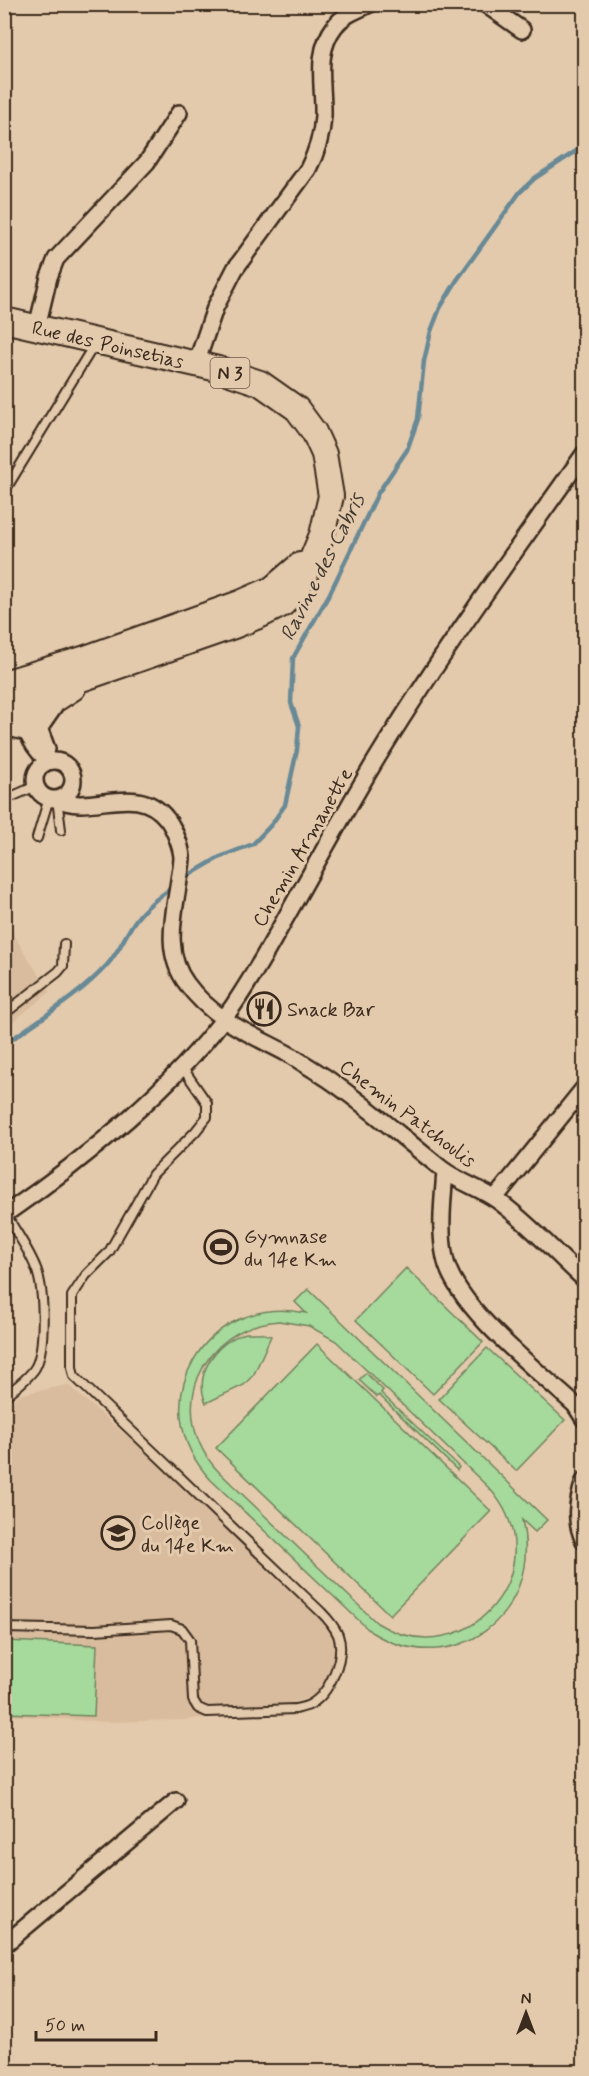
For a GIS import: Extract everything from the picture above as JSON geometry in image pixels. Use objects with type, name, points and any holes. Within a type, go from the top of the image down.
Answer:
[{"type":"main road","name":"Rue des Poinsetias","points":[[4,320],[196,364],[260,383],[297,410],[314,432],[324,454],[331,496],[322,535],[304,578],[283,604],[261,615],[93,666],[16,704]]},
{"type":"main road","points":[[16,704],[53,700],[93,666]]},
{"type":"street","points":[[196,364],[214,308],[235,269],[315,157],[322,116],[321,60],[326,42],[335,25],[349,13],[370,4]]},
{"type":"street","points":[[485,4],[522,30]]},
{"type":"street","points":[[37,327],[49,277],[56,259],[147,162],[179,113]]},
{"type":"street","name":"Chemin Armanette","points":[[5,1214],[109,1135],[198,1051],[223,1019],[263,958],[380,753],[418,692],[585,454]]},
{"type":"street","points":[[16,704],[37,750],[45,760],[64,764],[72,773],[73,781],[70,791],[53,798]]},
{"type":"street","points":[[45,760],[36,776],[36,786],[41,794],[66,803],[92,804],[106,800]]},
{"type":"street","points":[[73,781],[89,794],[106,800]]},
{"type":"street","name":"Chemin Patchoulis","points":[[106,800],[120,799],[152,806],[166,819],[173,831],[182,857],[171,933],[172,954],[185,982],[197,997],[223,1019],[327,1078],[366,1106],[445,1171],[495,1198],[583,1274]]},
{"type":"street","points":[[495,1198],[585,1088]]},
{"type":"street","points":[[445,1171],[442,1233],[445,1260],[458,1287],[481,1319],[575,1405],[585,1419]]},
{"type":"street","points":[[585,1481],[577,1502],[579,1530],[585,1541]]},
{"type":"street","points":[[4,1945],[176,1801]]},
{"type":"lane","points":[[4,492],[96,341]]},
{"type":"lane","points":[[4,800],[36,786]]},
{"type":"lane","points":[[53,798],[61,830]]},
{"type":"lane","points":[[37,838],[53,798]]},
{"type":"lane","points":[[4,1014],[58,972],[63,966],[64,944]]},
{"type":"lane","points":[[4,1628],[95,1630],[171,1624],[182,1629],[190,1640],[193,1700],[198,1708],[207,1712],[295,1709],[308,1706],[321,1696],[340,1657],[339,1637],[321,1612],[74,1376],[72,1296],[86,1275],[109,1252],[153,1174],[207,1117],[207,1103],[182,1067]]},
{"type":"lane","points":[[4,1397],[22,1383],[35,1368],[41,1355],[43,1340],[41,1285],[37,1269],[5,1214]]},
{"type":"shaded area","points":[[4,920],[50,992],[5,1028],[4,1028]]},
{"type":"shaded area","name":"Collège du 14e Km","points":[[68,1385],[150,1456],[313,1609],[331,1634],[335,1654],[330,1676],[312,1697],[284,1705],[187,1720],[107,1722],[5,1715],[4,1408],[18,1395]]},
{"type":"green space","points":[[406,1268],[483,1342],[433,1394],[356,1320]]},
{"type":"green space","points":[[308,1289],[547,1520],[535,1532],[522,1520],[525,1554],[519,1584],[506,1610],[486,1630],[461,1644],[433,1649],[402,1646],[371,1632],[211,1480],[190,1450],[181,1419],[183,1388],[194,1360],[213,1337],[238,1320],[270,1311],[306,1313],[295,1302]],"holes":[[[279,1321],[309,1326],[336,1341],[488,1487],[508,1518],[514,1549],[509,1579],[494,1605],[471,1625],[443,1636],[411,1636],[377,1623],[219,1472],[203,1449],[194,1425],[193,1400],[198,1377],[210,1356],[228,1339],[251,1327]]]},
{"type":"green space","points":[[246,1333],[271,1336],[254,1374],[244,1385],[206,1403],[203,1381],[210,1360],[226,1343]]},
{"type":"green space","points":[[317,1344],[491,1511],[390,1615],[216,1448]]},
{"type":"green space","points":[[487,1348],[565,1420],[516,1471],[439,1399]]},
{"type":"green space","points":[[366,1373],[383,1390],[381,1393],[459,1467],[457,1470],[379,1395],[377,1397],[359,1380]]},
{"type":"green space","points":[[5,1641],[97,1645],[94,1716],[5,1713]]},
{"type":"waterway","name":"Ravine des Cabris","points":[[184,878],[220,857],[253,844],[271,825],[285,805],[297,750],[299,726],[291,703],[293,658],[330,593],[378,493],[407,450],[418,419],[424,361],[431,331],[440,308],[457,280],[520,192],[535,178],[584,146]]},
{"type":"waterway","name":"Ravine des Cabris","points":[[4,1045],[71,998],[96,977],[111,960],[139,916],[152,902],[173,887]]},
{"type":"place","name":"Snack Bar","points":[[264,1009]]},
{"type":"place","name":"Gymnase du 14e Km","points":[[221,1247]]},
{"type":"place","name":"Collège du 14e Km","points":[[118,1533]]}]
